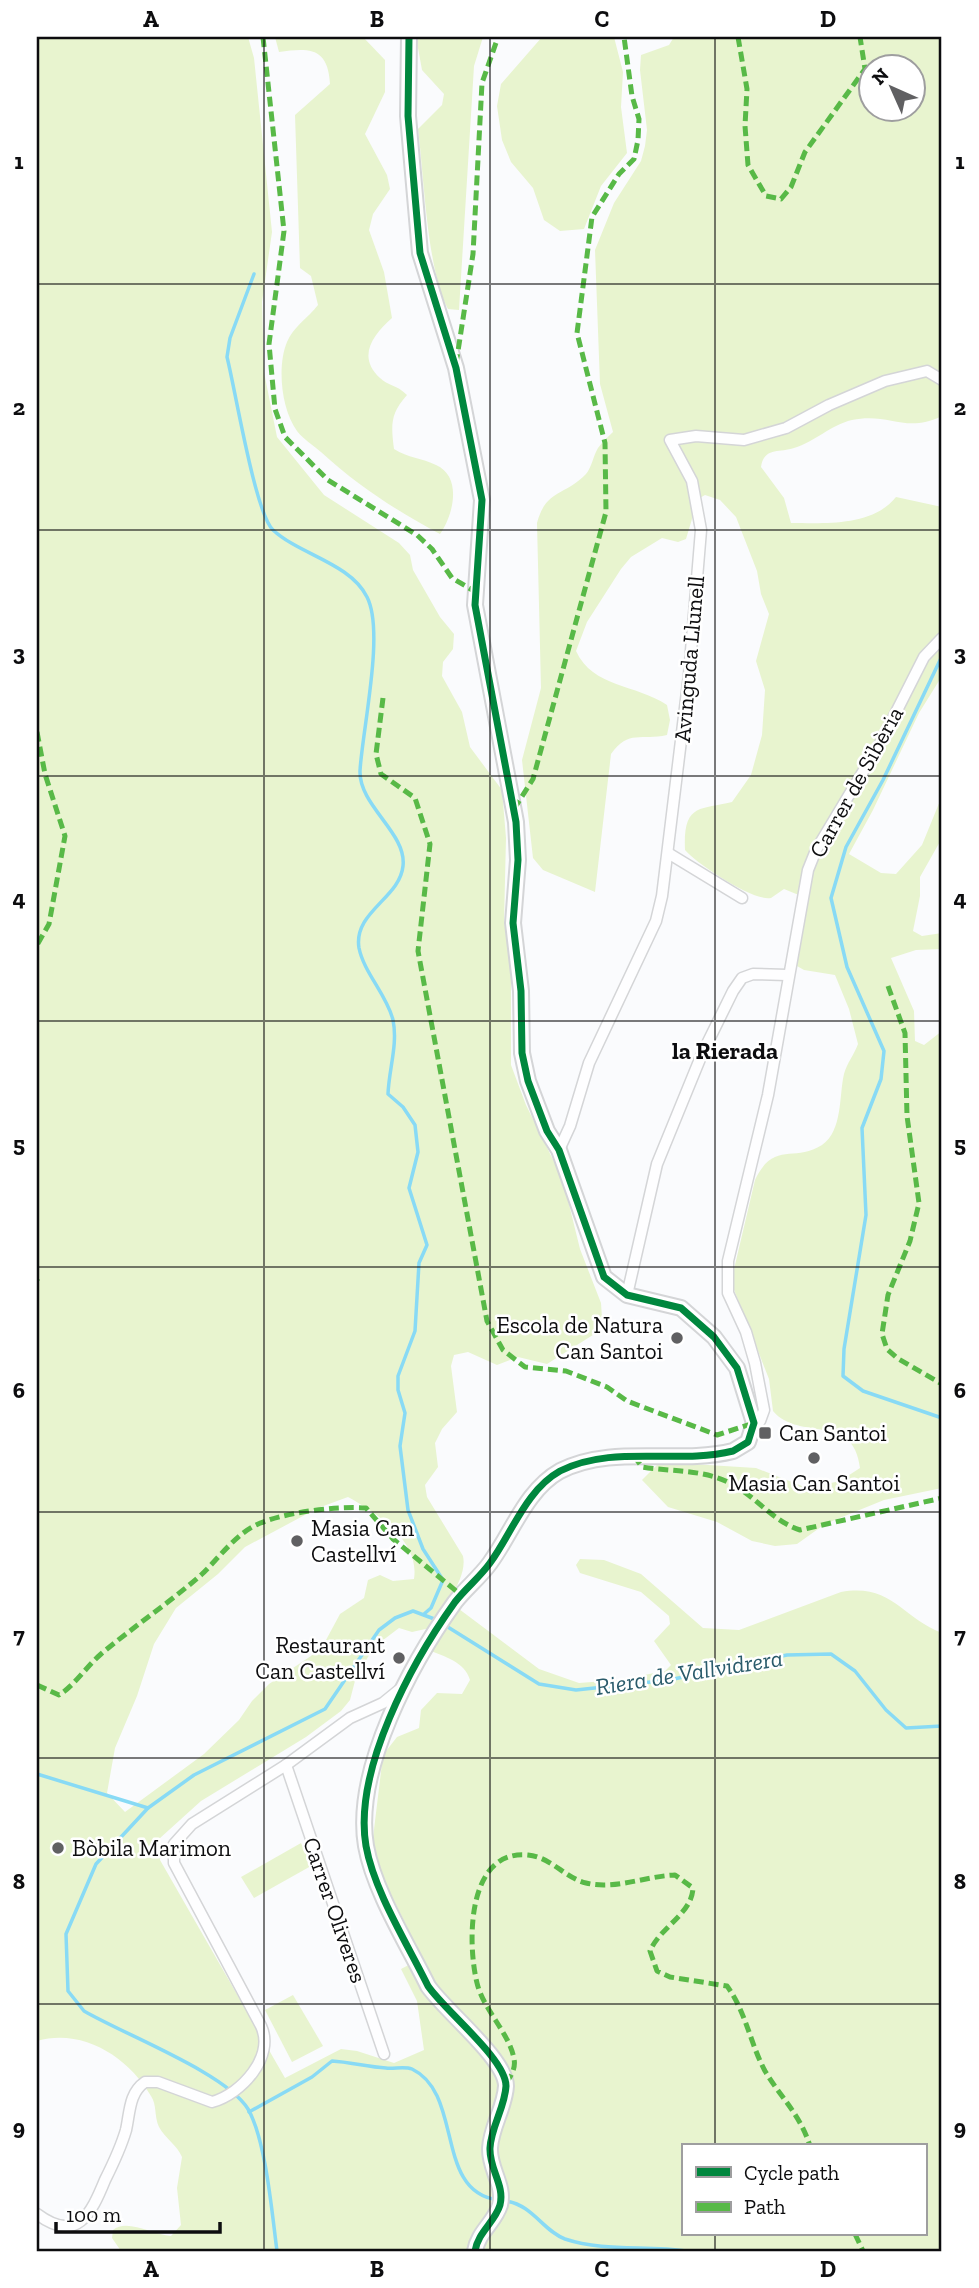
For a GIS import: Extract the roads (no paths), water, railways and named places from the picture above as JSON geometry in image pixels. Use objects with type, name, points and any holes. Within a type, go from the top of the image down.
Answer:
[{"type":"street","points":[[409,37],[408,116],[420,253],[456,368],[482,500],[475,606],[516,822],[518,860],[513,923],[521,990],[522,1053],[528,1081],[539,1111],[559,1150],[601,1272],[615,1288],[627,1295],[676,1306],[706,1329],[737,1368],[754,1423],[748,1442],[733,1451],[592,1461],[559,1472],[534,1495],[490,1563],[448,1612],[404,1684],[390,1718],[370,1782],[366,1846],[375,1874],[428,1986],[440,2004],[500,2068],[505,2091],[494,2128],[490,2162],[501,2201],[480,2234],[475,2251]]},
{"type":"street","name":"Avinguda Llunell","points":[[559,1150],[589,1063],[656,921],[668,853],[689,675],[701,530],[692,481],[670,440],[696,436],[744,440],[786,428],[828,405],[886,381],[927,371],[942,380]]},
{"type":"street","name":"Carrer de Sibèria","points":[[754,1423],[760,1421],[764,1410],[751,1346],[728,1293],[727,1266],[768,1095],[811,861],[882,740],[924,657],[942,638]]},
{"type":"street","points":[[668,853],[742,898]]},
{"type":"street","points":[[627,1295],[661,1154],[702,1054],[733,991],[742,978],[752,974],[788,975]]},
{"type":"street","points":[[37,2214],[54,2224],[68,2227],[88,2216],[122,2140],[133,2095],[140,2085],[145,2082],[158,2082],[212,2102],[226,2096],[238,2086],[263,2057],[267,2038],[180,1877],[172,1851],[181,1834],[205,1814],[286,1765],[361,1712],[390,1699],[404,1684]]},
{"type":"street","points":[[375,1707],[390,1718]]},
{"type":"street","points":[[361,1712],[372,1712],[390,1718]]},
{"type":"street","name":"Carrer Oliveres","points":[[286,1765],[384,2054]]},
{"type":"waterway","points":[[254,274],[230,338],[227,357],[259,500],[273,530],[349,576],[367,597],[372,613],[373,657],[360,771],[367,796],[398,842],[403,866],[394,887],[363,924],[359,935],[359,948],[393,1020],[394,1047],[388,1094],[403,1107],[415,1125],[418,1152],[409,1188],[427,1245],[419,1263],[415,1331],[398,1376],[398,1390],[405,1413],[400,1446],[408,1510],[423,1549],[443,1580],[431,1608],[424,1614]]},
{"type":"waterway","name":"Riera de Vallvidrera","points":[[942,656],[883,780],[846,847],[831,898],[847,967],[884,1051],[881,1079],[862,1128],[866,1215],[844,1349],[843,1376],[863,1391],[942,1418]]},
{"type":"waterway","name":"Riera de Vallvidrera","points":[[277,2251],[264,2158],[248,2109],[219,2082],[84,2011],[68,1991],[66,1934],[96,1864],[148,1808],[194,1775],[325,1709],[379,1630],[395,1618],[413,1611],[437,1620]]},
{"type":"waterway","name":"Riera de Vallvidrera","points":[[443,1624],[539,1684],[576,1690],[669,1680],[787,1655],[831,1654],[855,1671],[886,1710],[906,1728],[942,1726]]},
{"type":"waterway","points":[[37,1774],[148,1808]]},
{"type":"waterway","points":[[249,2112],[312,2077],[332,2061],[412,2069],[428,2081],[438,2099],[456,2162],[465,2180],[478,2193],[498,2200]]},
{"type":"waterway","points":[[506,2201],[524,2208],[565,2239],[595,2246],[686,2251]]},
{"type":"place","name":"Escola de Natura Can Santoi","points":[[677,1338]]},
{"type":"place","name":"Can Santoi","points":[[765,1433]]},
{"type":"place","name":"Masia Can Santoi","points":[[814,1458]]},
{"type":"place","name":"Masia Can Castellví","points":[[297,1541]]},
{"type":"place","name":"Restaurant Can Castellví","points":[[399,1658]]},
{"type":"place","name":"Bòbila Marimon","points":[[58,1848]]},
{"type":"district","name":"la Rierada","points":[[725,1050]]}]
